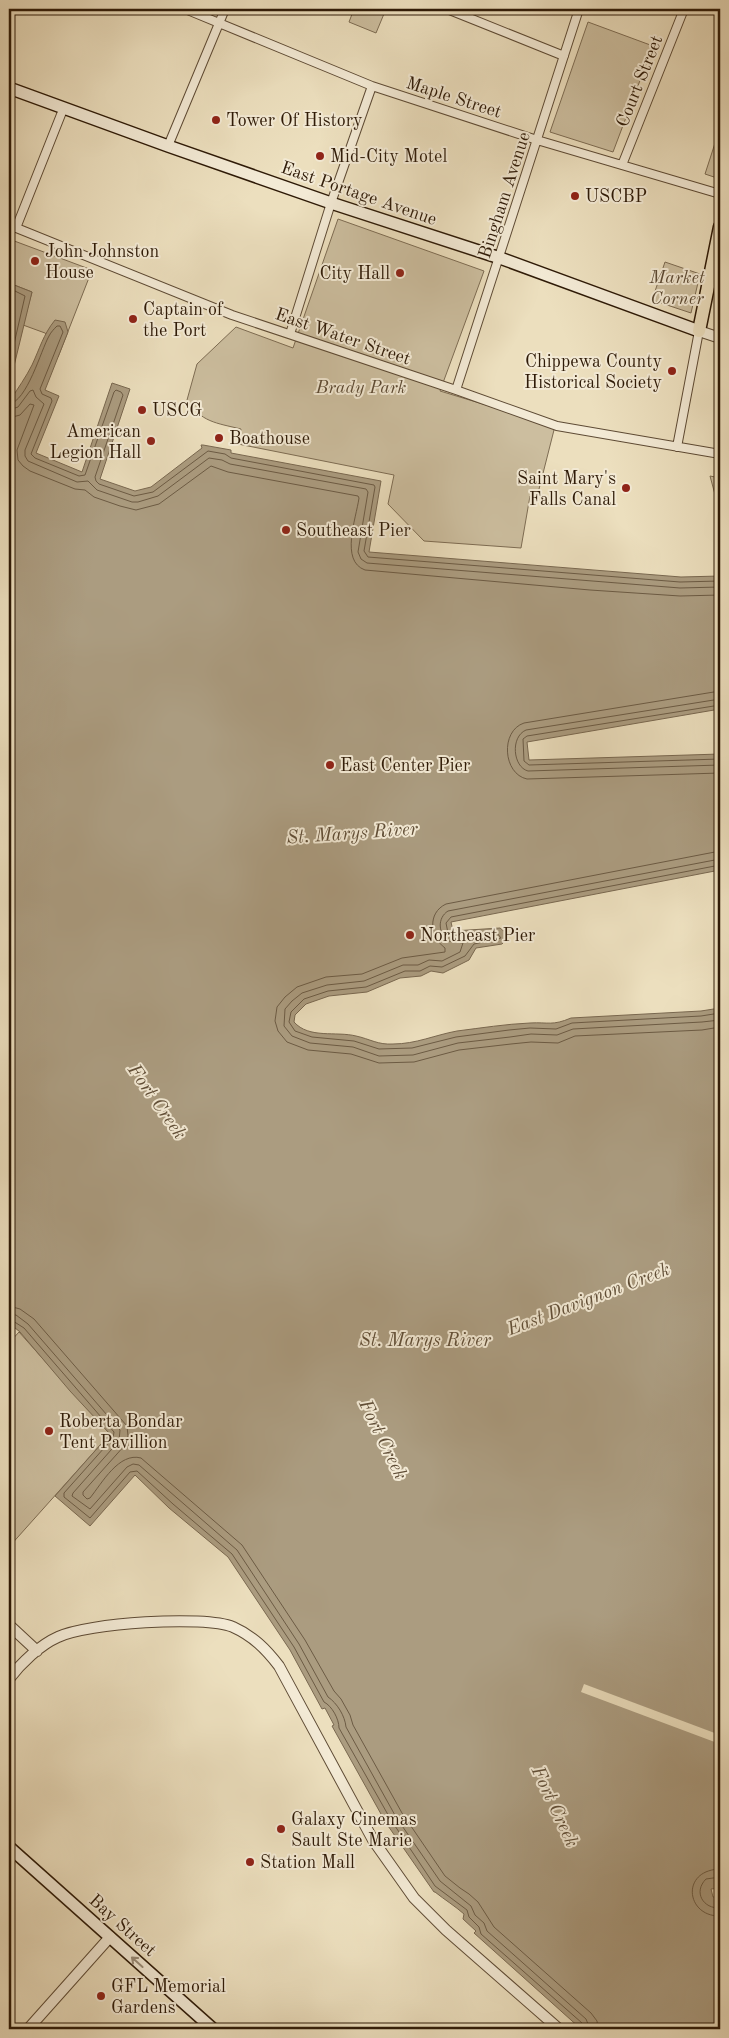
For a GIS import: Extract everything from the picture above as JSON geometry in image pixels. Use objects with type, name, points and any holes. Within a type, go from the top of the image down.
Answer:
[{"type":"main road","name":"East Portage Avenue","points":[[9,88],[168,146],[500,258],[699,331]]},
{"type":"main road","points":[[699,331],[720,227]]},
{"type":"main road","name":"Bay Street","points":[[9,1847],[213,2029]]},
{"type":"street","name":"Maple Street","points":[[185,9],[372,86],[537,140],[720,194]]},
{"type":"street","points":[[168,146],[225,9]]},
{"type":"street","points":[[447,9],[564,56]]},
{"type":"street","name":"Bingham Avenue","points":[[456,390],[579,9]]},
{"type":"street","name":"Court Street","points":[[622,165],[684,9]]},
{"type":"street","points":[[290,334],[330,202],[372,86]]},
{"type":"street","points":[[13,227],[64,108]]},
{"type":"street","name":"East Water Street","points":[[13,227],[232,315],[456,390],[556,426],[720,454]]},
{"type":"street","points":[[677,447],[699,331],[720,338]]},
{"type":"street","points":[[9,1679],[37,1651],[58,1637],[84,1628],[198,1621],[231,1626],[250,1636],[267,1650],[279,1666],[372,1840],[414,1898],[451,1935],[559,2029]]},
{"type":"street","points":[[9,1625],[37,1651]]},
{"type":"street","points":[[28,2029],[110,1936]]},
{"type":"green space","points":[[354,9],[386,9],[376,33],[349,22]]},
{"type":"green space","points":[[588,22],[653,46],[613,152],[550,132]]},
{"type":"green space","points":[[717,137],[720,138],[720,179],[705,174]]},
{"type":"green space","name":"Brady Park","points":[[338,219],[484,271],[440,391],[555,426],[537,497],[530,496],[521,548],[424,541],[388,504],[394,475],[238,444],[241,429],[217,423],[204,417],[187,400],[197,364],[236,327],[293,348]]},
{"type":"green space","points":[[9,239],[92,270],[58,357],[55,341],[45,333],[23,325],[32,292],[9,283]]},
{"type":"green space","name":"Market Corner","points":[[665,262],[700,274],[691,313],[652,300]]},
{"type":"green space","points":[[710,476],[720,478],[720,513]]},
{"type":"green space","points":[[19,1332],[110,1434],[9,1547],[9,1343]]},
{"type":"water","points":[[9,283],[32,292],[14,366],[9,378]]},
{"type":"water","name":"St. Marys River","points":[[55,320],[65,322],[68,332],[45,390],[59,396],[36,453],[82,472],[112,383],[130,389],[100,479],[135,491],[151,487],[202,448],[201,445],[203,445],[231,450],[231,453],[381,481],[369,552],[681,577],[720,576],[720,709],[527,742],[529,760],[720,754],[720,870],[451,922],[453,931],[500,928],[505,932],[507,939],[502,944],[476,948],[469,960],[443,973],[431,971],[421,976],[400,978],[367,992],[329,996],[306,1004],[295,1015],[294,1022],[307,1031],[315,1033],[348,1035],[378,1043],[401,1044],[457,1031],[503,1025],[555,1023],[571,1018],[701,1011],[720,1008],[720,1888],[711,1889],[713,1897],[720,1897],[720,2029],[581,2029],[474,1933],[476,1931],[463,1919],[464,1914],[434,1892],[386,1823],[332,1726],[334,1725],[325,1708],[322,1709],[290,1650],[228,1557],[169,1508],[135,1475],[90,1526],[55,1496],[110,1434],[70,1391],[20,1332],[9,1323],[9,399],[11,399],[27,374],[45,336]]},
{"type":"pier","points":[[584,1684],[720,1735],[720,1744],[581,1692]]},
{"type":"place","name":"Tower Of History","points":[[216,120]]},
{"type":"place","name":"Mid-City Motel","points":[[320,156]]},
{"type":"place","name":"USCBP","points":[[575,196]]},
{"type":"place","name":"John Johnston House","points":[[35,261]]},
{"type":"place","name":"City Hall","points":[[400,273]]},
{"type":"place","name":"Captain of the Port","points":[[133,319]]},
{"type":"place","name":"Chippewa County Historical Society","points":[[672,371]]},
{"type":"place","name":"USCG","points":[[142,410]]},
{"type":"place","name":"Boathouse","points":[[219,438]]},
{"type":"place","name":"American Legion Hall","points":[[151,441]]},
{"type":"place","name":"Saint Mary's Falls Canal","points":[[626,488]]},
{"type":"place","name":"Southeast Pier","points":[[286,530]]},
{"type":"place","name":"East Center Pier","points":[[330,765]]},
{"type":"place","name":"Northeast Pier","points":[[410,935]]},
{"type":"place","name":"Roberta Bondar Tent Pavillion","points":[[49,1431]]},
{"type":"place","name":"Galaxy Cinemas Sault Ste Marie","points":[[281,1829]]},
{"type":"place","name":"Station Mall","points":[[250,1862]]},
{"type":"place","name":"GFL Memorial Gardens","points":[[101,1996]]},
{"type":"water label","name":"Fort Creek","points":[[158,1101]]},
{"type":"water label","name":"East Davignon Creek","points":[[588,1298]]},
{"type":"water label","name":"Fort Creek","points":[[384,1439]]},
{"type":"water label","name":"Fort Creek","points":[[556,1806]]}]
